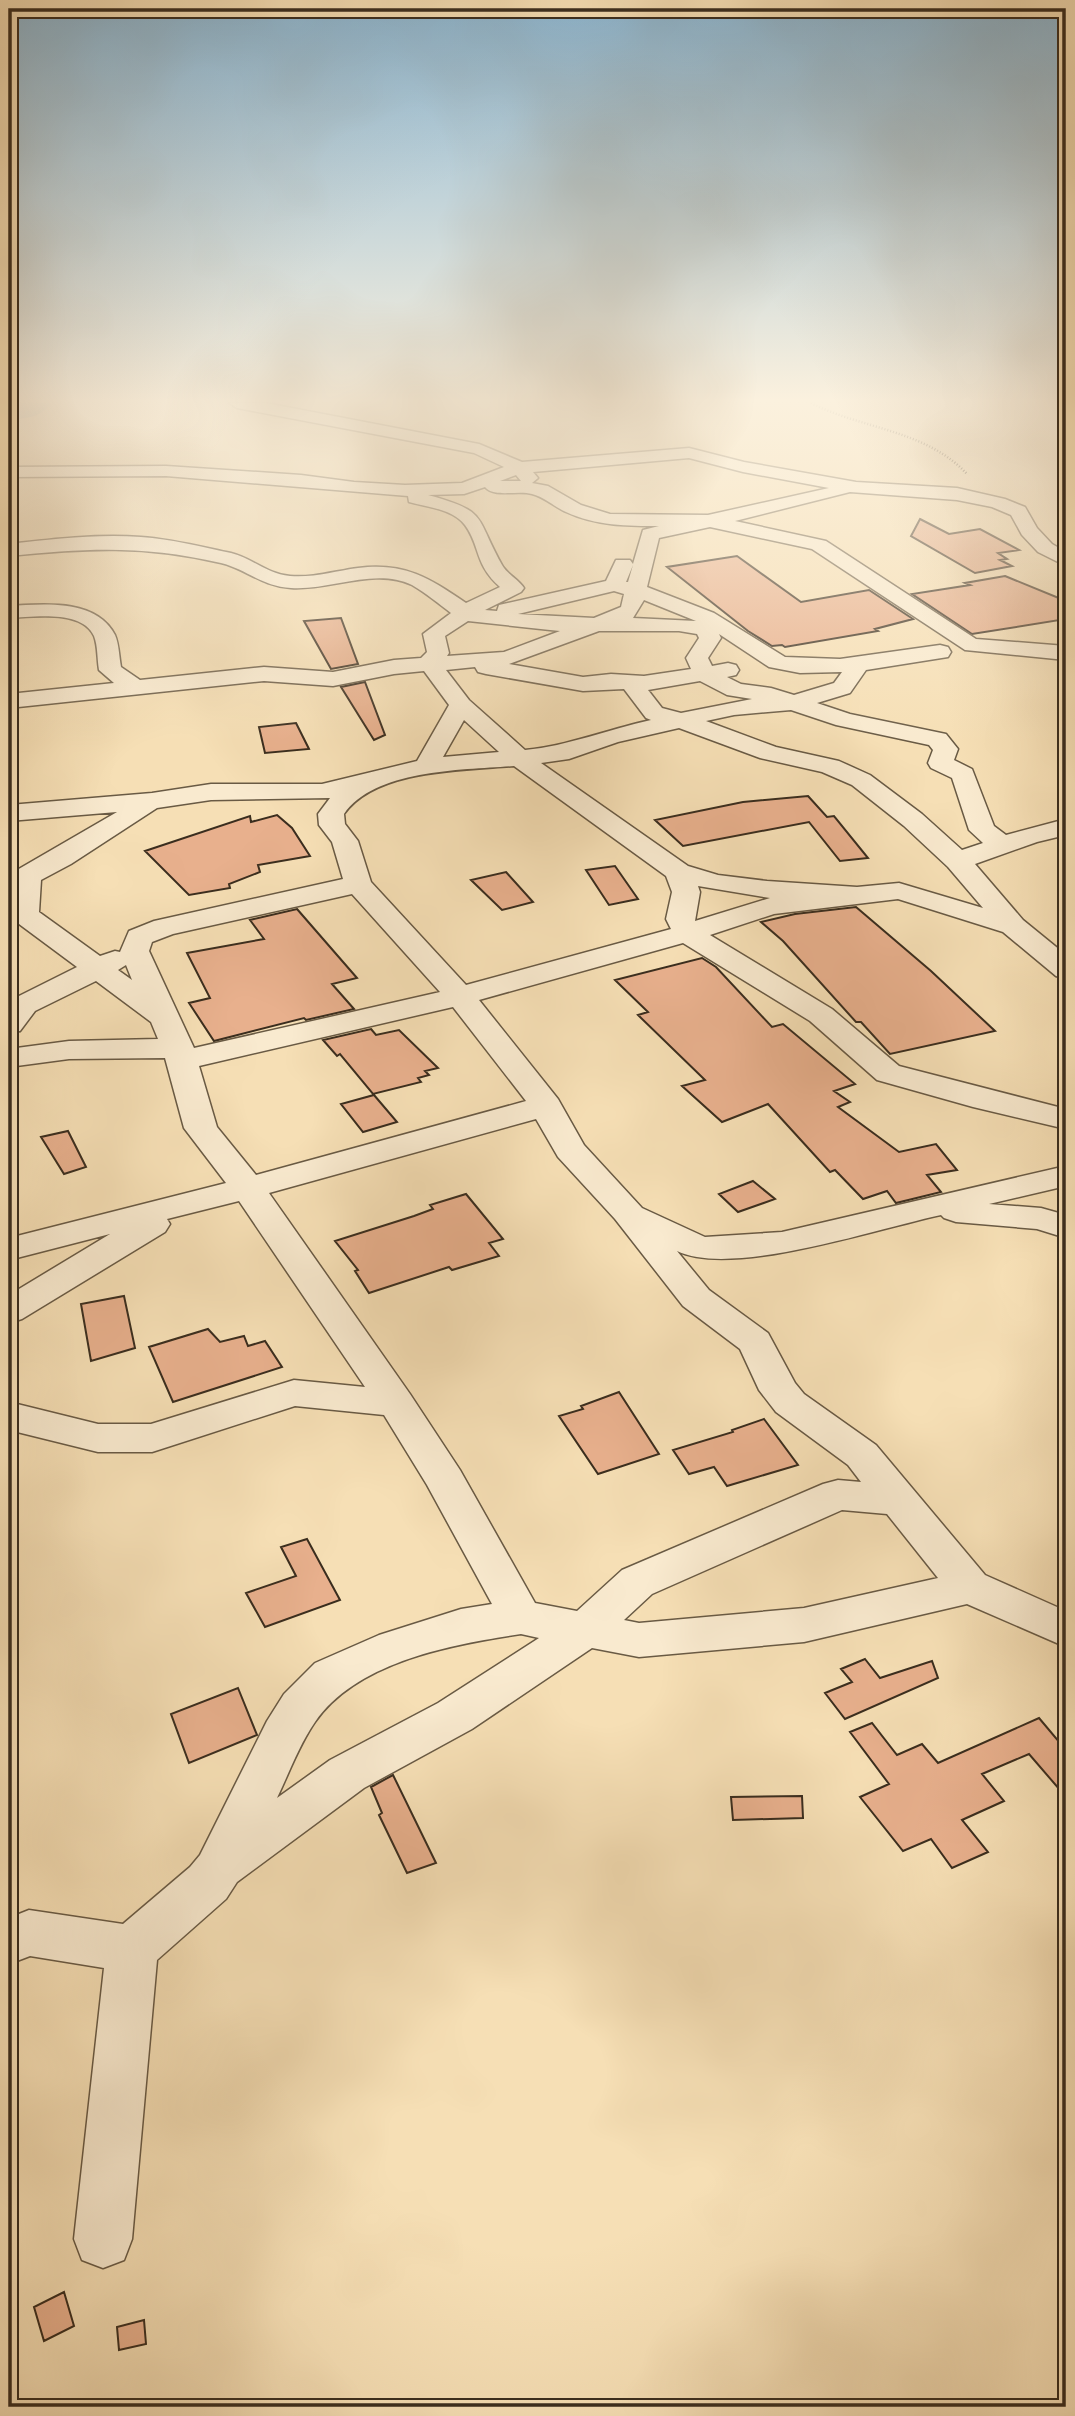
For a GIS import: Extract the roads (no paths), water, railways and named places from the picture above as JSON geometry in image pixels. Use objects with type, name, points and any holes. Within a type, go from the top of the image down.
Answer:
[{"type":"street","points":[[465,516],[473,522],[494,571],[514,588],[480,604],[434,634],[440,663],[461,705],[521,759],[678,872],[716,883],[857,895]]},
{"type":"street","points":[[595,516],[609,520],[710,521],[819,545],[970,643],[1066,653]]},
{"type":"street","points":[[9,701],[264,674],[333,679],[394,667],[507,658],[628,614],[628,593],[622,565],[646,555],[650,534],[733,516]]},
{"type":"street","points":[[1021,516],[1029,531],[1045,548],[1066,560]]},
{"type":"street","points":[[9,550],[89,542],[143,543],[230,559],[265,577],[290,582],[326,581],[359,574],[396,573],[419,581],[466,614],[550,624],[679,625],[706,629],[710,638],[697,658],[706,673],[735,690],[771,695],[844,720],[937,739],[946,749],[940,763],[963,775],[982,830],[1002,845]]},
{"type":"street","points":[[466,614],[514,610],[628,593],[671,604],[734,634],[757,652],[783,664]]},
{"type":"street","points":[[514,610],[628,593]]},
{"type":"street","points":[[9,612],[69,611],[97,623],[105,636],[110,670],[136,688]]},
{"type":"street","points":[[440,663],[583,684],[611,681],[644,683],[783,664],[808,666],[904,659],[940,652]]},
{"type":"street","points":[[9,813],[152,801],[211,792],[322,792],[426,765],[560,754],[611,736],[734,708],[796,702],[842,688],[861,662]]},
{"type":"street","points":[[644,683],[635,689],[654,713],[769,753],[830,765],[861,780],[914,820],[958,862],[1013,926],[1066,970]]},
{"type":"street","points":[[426,765],[461,705]]},
{"type":"street","points":[[332,825],[331,814],[338,804],[366,782]]},
{"type":"street","points":[[261,794],[298,805],[332,825],[345,841],[358,884],[460,996],[546,1106],[570,1150],[627,1212],[696,1298],[755,1342],[779,1390],[790,1403],[862,1455],[970,1587],[1066,1630]]},
{"type":"street","points":[[152,801],[61,858],[18,880],[25,915],[164,1017]]},
{"type":"street","points":[[958,862],[1002,845],[1066,827]]},
{"type":"street","points":[[678,872],[686,892],[680,919],[687,933],[821,1015],[888,1073],[984,1100],[1066,1119]]},
{"type":"street","points":[[9,1024],[24,1005],[134,951],[139,937],[164,927],[358,884]]},
{"type":"street","points":[[9,1058],[68,1050],[180,1054],[460,996],[687,933],[770,906],[899,891],[1013,926]]},
{"type":"street","points":[[134,951],[180,1054],[201,1128],[248,1188],[396,1403],[445,1480],[521,1617]]},
{"type":"street","points":[[9,1249],[248,1188],[546,1106]]},
{"type":"street","points":[[627,1212],[700,1248],[782,1244],[923,1208],[1066,1176]]},
{"type":"street","points":[[9,1311],[186,1204]]},
{"type":"street","points":[[923,1208],[1041,1219],[1066,1227]]},
{"type":"street","points":[[9,1416],[97,1437],[152,1438],[294,1393],[396,1403]]},
{"type":"street","points":[[218,1870],[347,1774],[455,1716],[585,1630],[637,1582],[838,1495],[901,1500]]},
{"type":"street","points":[[103,2239],[132,1949],[208,1883],[218,1870],[284,1734],[300,1707],[331,1676],[395,1647],[461,1626],[521,1617],[639,1640],[804,1625],[970,1587]]},
{"type":"street","points":[[9,1941],[29,1933],[132,1949]]}]
